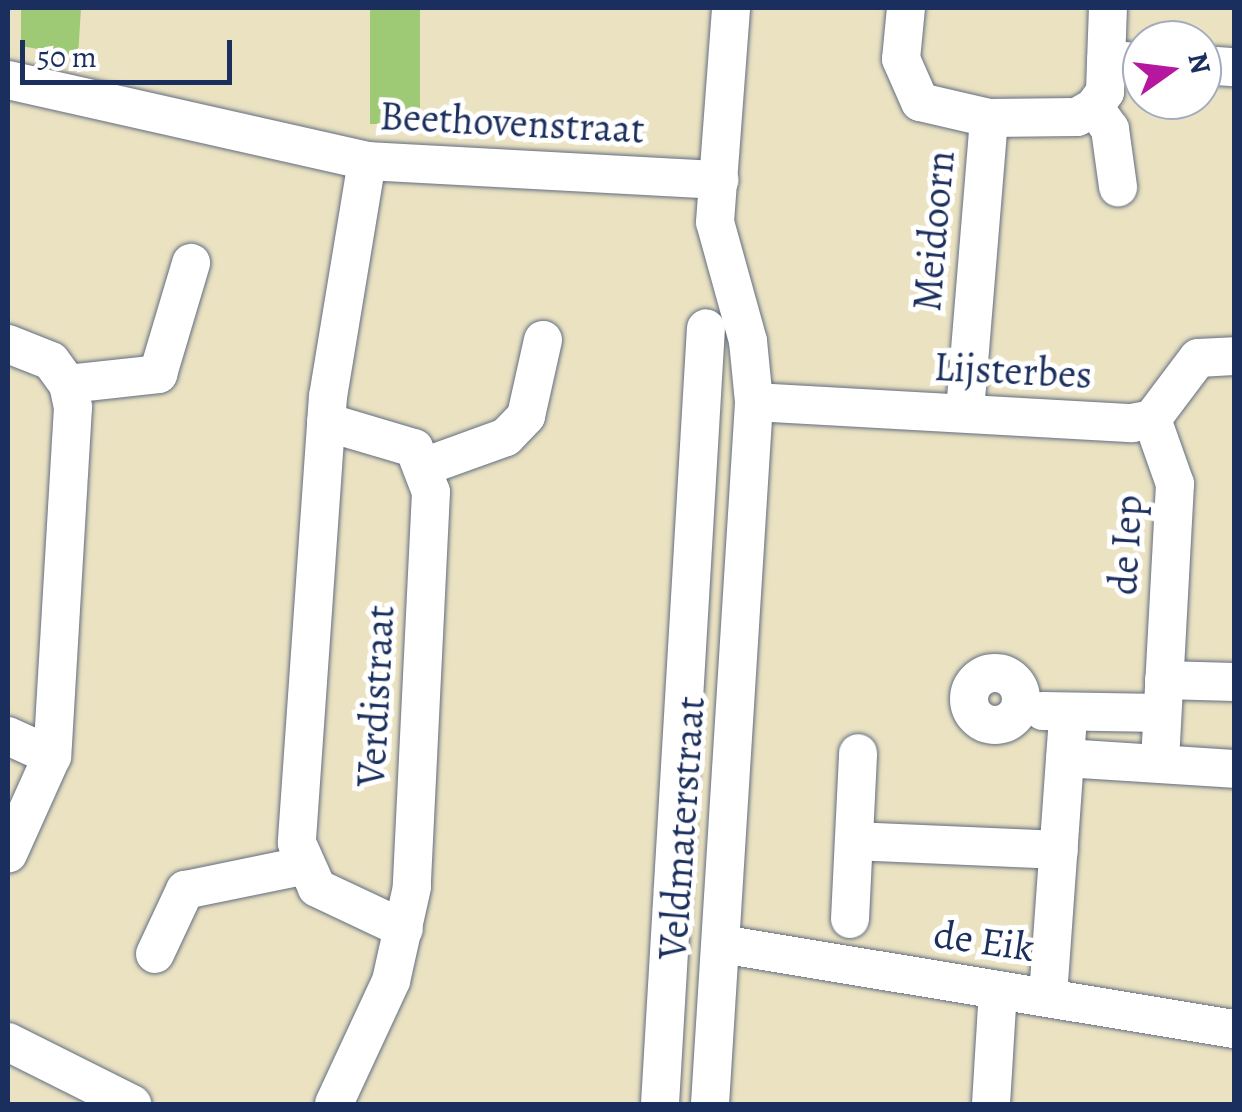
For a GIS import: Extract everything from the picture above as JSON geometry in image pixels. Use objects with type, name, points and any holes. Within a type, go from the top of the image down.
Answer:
[{"type":"street","name":"Veldmaterstraat","points":[[710,1104],[754,402],[748,342],[720,254],[720,180],[731,8]]},
{"type":"street","name":"Meidoorn","points":[[906,8],[901,58],[920,102],[988,118],[1077,117],[1094,107]]},
{"type":"street","points":[[1108,8],[1122,54]]},
{"type":"street","points":[[1118,187],[1110,129],[1094,107],[1122,64]]},
{"type":"street","name":"Beethovenstraat","points":[[10,93],[367,161],[720,180]]},
{"type":"street","name":"Meidoorn","points":[[965,411],[988,118]]},
{"type":"street","name":"Verdistraat","points":[[302,866],[297,844],[326,422],[367,161]]},
{"type":"street","points":[[68,384],[158,374],[192,262]]},
{"type":"street","name":"Veldmaterstraat","points":[[660,1104],[706,328]]},
{"type":"street","points":[[326,422],[394,438],[414,448],[426,466],[506,437],[526,416],[543,340]]},
{"type":"street","points":[[8,344],[51,361],[68,384],[73,407],[52,756],[8,854]]},
{"type":"street","points":[[1152,419],[1198,358],[1234,356]]},
{"type":"street","name":"Lijsterbes","points":[[754,402],[1132,423],[1152,419]]},
{"type":"street","name":"de Iep","points":[[1152,419],[1175,484],[1160,764]]},
{"type":"street","name":"Verdistraat","points":[[334,1104],[391,981],[412,888],[431,492],[426,466]]},
{"type":"street","name":"Veldmaterstraat","points":[[689,648],[738,651]]},
{"type":"street","points":[[1020,707],[1068,717],[1234,682]]},
{"type":"street","points":[[1048,996],[1068,717]]},
{"type":"street","points":[[8,736],[52,756]]},
{"type":"street","points":[[850,919],[858,753]]},
{"type":"street","points":[[1065,758],[1234,769]]},
{"type":"street","points":[[854,841],[1059,850]]},
{"type":"street","points":[[155,954],[185,890],[302,866],[317,888],[404,929]]},
{"type":"street","name":"de Eik","points":[[720,944],[1234,1029]]},
{"type":"street","points":[[991,1104],[998,990]]},
{"type":"street","name":"Veldmaterstraat","points":[[666,1007],[715,1011]]},
{"type":"street","points":[[8,1042],[131,1104]]},
{"type":"green space","points":[[21,8],[81,8],[78,56],[21,46]]},
{"type":"green space","points":[[370,8],[420,8],[420,124],[370,124]]}]
